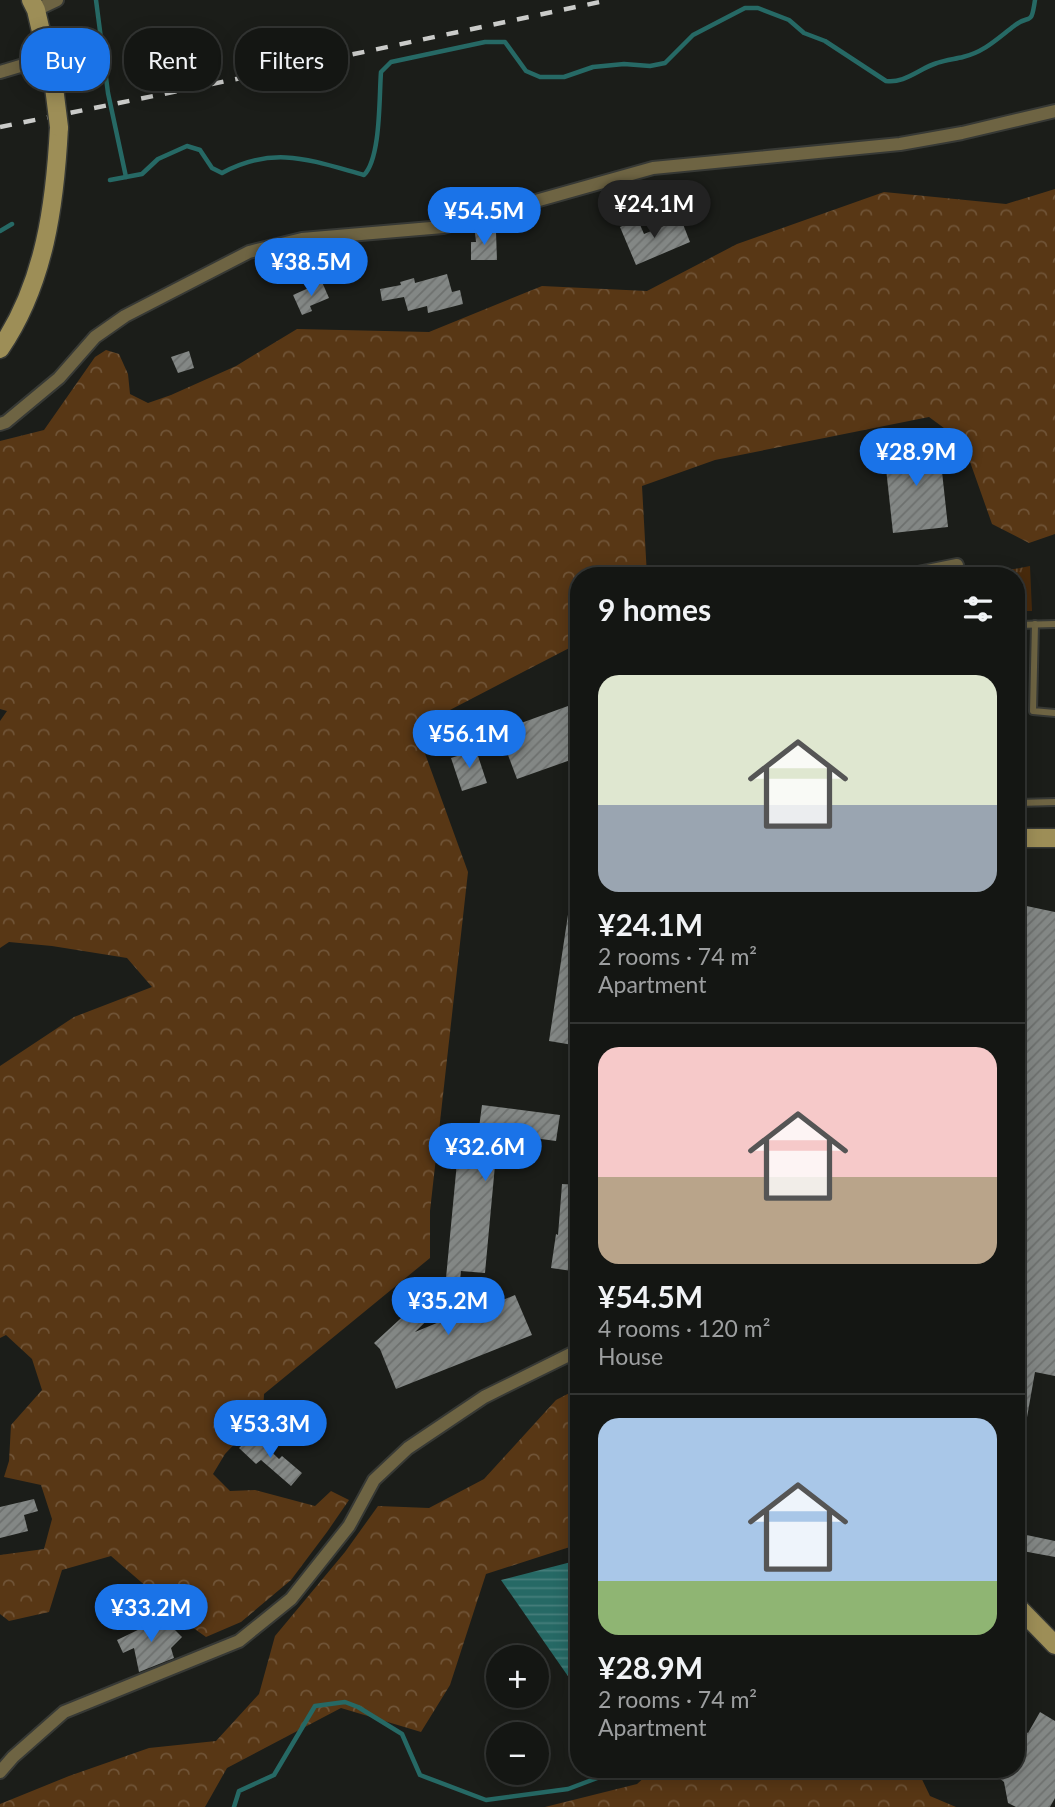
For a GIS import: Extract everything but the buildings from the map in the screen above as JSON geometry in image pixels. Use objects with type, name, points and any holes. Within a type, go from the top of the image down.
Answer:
[{"type":"street","points":[[40,28],[34,5],[57,0]]},
{"type":"street","points":[[0,72],[21,66]]},
{"type":"street","points":[[0,349],[28,298],[40,264],[55,196],[59,127],[54,91]]},
{"type":"street","points":[[0,424],[60,378],[95,337],[125,316],[249,252],[302,239],[443,227],[653,169],[900,144],[962,134],[1055,111]]},
{"type":"street","points":[[947,567],[957,565]]},
{"type":"street","points":[[1025,838],[1055,838]]},
{"type":"street","points":[[0,1772],[64,1712],[239,1641],[290,1599],[349,1526],[374,1480],[408,1448],[484,1397],[570,1354]]},
{"type":"street","points":[[1025,1614],[1055,1645]]},
{"type":"lane","points":[[1035,624],[1033,711],[1055,713]]},
{"type":"lane","points":[[1025,625],[1055,624]]},
{"type":"lane","points":[[1025,803],[1055,802]]},
{"type":"green space","points":[[1055,189],[1055,534],[1029,543],[992,524],[963,442],[929,417],[715,460],[642,486],[646,567],[570,567],[570,648],[448,711],[423,748],[468,872],[430,1211],[430,1258],[264,1394],[263,1414],[225,1454],[213,1474],[230,1491],[255,1490],[315,1506],[331,1491],[349,1500],[291,1580],[241,1622],[206,1637],[175,1615],[111,1556],[62,1570],[49,1612],[9,1621],[0,1614],[0,1555],[44,1549],[52,1519],[41,1485],[4,1477],[9,1461],[11,1425],[42,1390],[32,1359],[6,1335],[0,1338],[0,1066],[74,1017],[152,987],[127,958],[9,942],[0,948],[0,721],[7,711],[0,709],[0,441],[44,430],[95,357],[106,350],[119,354],[128,374],[130,394],[148,403],[236,366],[297,329],[429,332],[542,286],[647,291],[737,244],[884,192],[1006,204]]},
{"type":"green space","points":[[1030,566],[1032,611],[1025,611],[1025,567]]},
{"type":"green space","points":[[570,1393],[570,1547],[486,1574],[450,1685],[421,1732],[341,1708],[227,1768],[205,1807],[0,1807],[0,1804],[69,1776],[149,1748],[216,1741],[259,1694],[275,1636],[345,1552],[378,1506],[429,1508],[484,1479],[556,1400]]},
{"type":"green space","points":[[644,1778],[921,1778],[930,1796],[956,1807],[545,1807],[637,1784]]},
{"type":"water","points":[[570,1562],[570,1679],[549,1645],[546,1645],[501,1580]]},
{"type":"waterway","points":[[96,0],[108,93],[126,177]]},
{"type":"waterway","points":[[110,180],[142,174],[158,159],[187,146],[200,150],[212,168],[222,173],[241,164],[276,157],[309,160],[364,175],[374,155],[381,72],[391,62],[485,42],[505,42],[526,71],[540,77],[564,77],[593,67],[624,64],[650,66],[665,63],[693,35],[745,8],[758,8],[789,20],[804,33],[825,41],[886,81],[893,81],[906,78],[931,65],[971,55],[984,48],[1019,22],[1029,19],[1035,0]]},
{"type":"waterway","points":[[0,231],[12,224]]},
{"type":"waterway","points":[[234,1807],[239,1791],[274,1775],[315,1706],[345,1702],[402,1734],[420,1775],[486,1800],[568,1789],[597,1778]]},
{"type":"railway","points":[[0,127],[609,0]]}]
